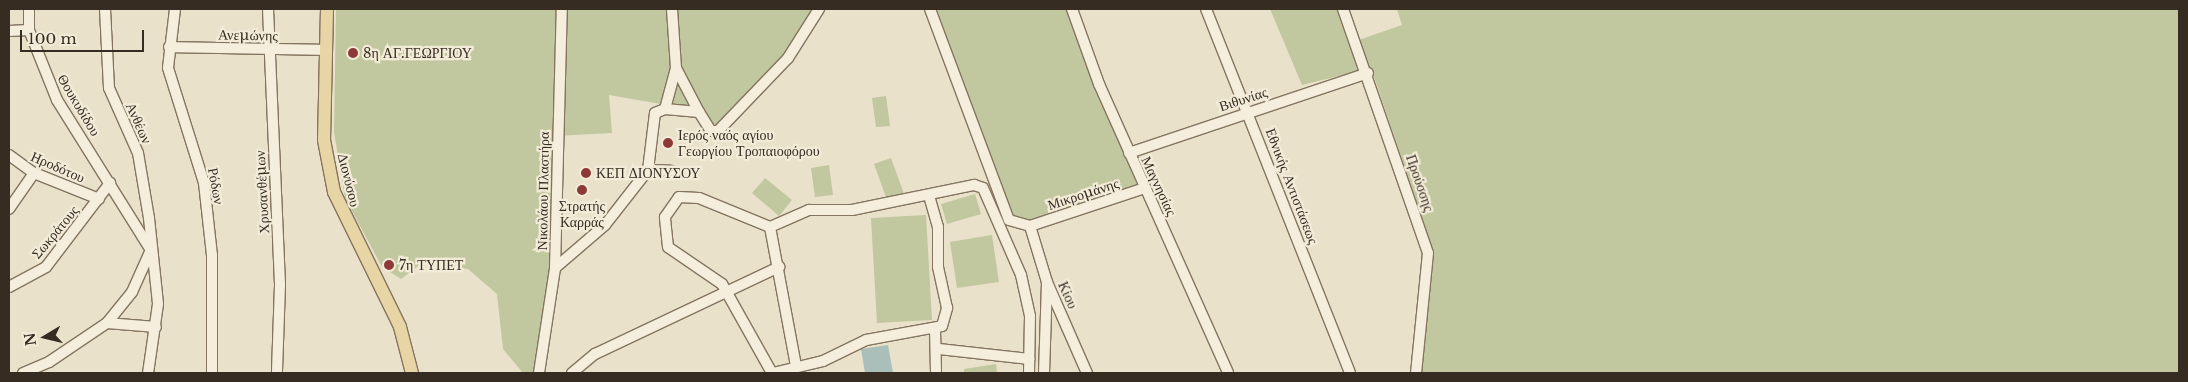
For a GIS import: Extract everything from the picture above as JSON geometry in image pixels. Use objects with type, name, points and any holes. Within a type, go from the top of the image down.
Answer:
[{"type":"main road","name":"Διονύσου","points":[[327,9],[324,140],[334,192],[341,214],[400,326],[412,373]]},
{"type":"street","name":"Θουκυδίδου","points":[[29,9],[29,30],[57,100],[110,183]]},
{"type":"street","name":"Ανθέων","points":[[105,9],[109,88],[138,153],[151,250],[156,327],[148,373]]},
{"type":"street","name":"Ρόδων","points":[[175,9],[168,68],[204,183],[212,255],[212,373]]},
{"type":"street","name":"Χρυσανθέμων","points":[[268,9],[280,284],[277,373]]},
{"type":"street","name":"Νικολάου Πλαστήρα","points":[[538,373],[555,268],[562,9]]},
{"type":"street","points":[[665,109],[676,68],[672,9]]},
{"type":"street","points":[[676,68],[699,112],[714,132],[735,119],[788,58],[819,9]]},
{"type":"street","points":[[930,9],[1004,215],[1030,226]]},
{"type":"street","name":"Μαγνησίας","points":[[1072,9],[1128,153],[1228,373]]},
{"type":"street","name":"Εθνικής Αντιστάσεως","points":[[1206,9],[1249,111],[1350,373]]},
{"type":"street","name":"Προύσσης","points":[[1343,9],[1368,73],[1428,253],[1416,373]]},
{"type":"street","points":[[9,32],[29,30]]},
{"type":"street","name":"Ανεμώνης","points":[[169,47],[326,50]]},
{"type":"street","name":"Βιθυνίας","points":[[1128,153],[1249,111],[1368,73]]},
{"type":"street","points":[[555,268],[605,225],[648,170],[652,117],[665,109],[699,112]]},
{"type":"street","name":"Ηροδότου","points":[[9,155],[34,174],[100,199]]},
{"type":"street","points":[[648,170],[670,171]]},
{"type":"street","points":[[9,209],[34,174]]},
{"type":"street","name":"Ανθέων","points":[[110,183],[151,250]]},
{"type":"street","name":"Σωκράτους","points":[[9,287],[46,267],[100,199],[110,183]]},
{"type":"street","points":[[928,195],[938,227],[938,267],[947,308],[945,322],[936,328],[866,340],[823,360],[775,373],[728,294],[707,271],[668,247],[663,229],[670,204],[691,196],[770,227],[809,210],[852,210],[928,195],[974,186],[986,191],[1021,275],[1030,316],[1029,373]]},
{"type":"street","name":"Μικρομάνης","points":[[1030,226],[1144,188]]},
{"type":"street","name":"Κίου","points":[[1030,226],[1047,282],[1086,373]]},
{"type":"street","points":[[770,227],[796,366]]},
{"type":"street","points":[[23,373],[49,362],[107,323],[132,292],[151,250]]},
{"type":"street","points":[[572,373],[595,354],[728,294],[779,268]]},
{"type":"street","points":[[1044,373],[1047,282]]},
{"type":"street","points":[[107,323],[156,327]]},
{"type":"street","points":[[936,328],[939,350],[936,373]]},
{"type":"street","points":[[939,350],[1029,359]]},
{"type":"green space","points":[[336,9],[814,9],[767,80],[714,130],[701,111],[609,95],[612,133],[555,136],[551,264],[535,373],[523,373],[503,349],[497,294],[468,269],[422,263],[401,279],[382,267],[345,198],[334,132]]},
{"type":"green space","points":[[935,9],[1066,9],[1138,187],[1036,220],[1011,219]]},
{"type":"green space","points":[[1270,9],[1337,9],[1350,43],[1402,25],[1397,9],[2179,9],[2179,373],[1419,373],[1433,251],[1371,68],[1302,85]]},
{"type":"green space","points":[[886,96],[890,126],[876,127],[872,98]]},
{"type":"green space","points":[[891,158],[904,194],[887,200],[874,164]]},
{"type":"green space","points":[[829,165],[833,195],[815,197],[811,168]]},
{"type":"green space","points":[[765,178],[792,200],[779,216],[752,193]]},
{"type":"green space","points":[[975,194],[981,214],[947,224],[941,204]]},
{"type":"green space","points":[[926,215],[932,320],[877,323],[871,218]]},
{"type":"green space","points":[[992,235],[999,282],[957,288],[950,242]]},
{"type":"green space","points":[[996,364],[997,373],[964,373],[964,369]]},
{"type":"water","points":[[888,345],[893,373],[865,373],[861,349]]},
{"type":"place","name":"8η ΑΓ.ΓΕΩΡΓΙΟΥ","points":[[353,53]]},
{"type":"place","name":"Ιερός ναός αγίου Γεωργίου Τροπαιοφόρου","points":[[668,143]]},
{"type":"place","name":"ΚΕΠ ΔΙΟΝΥΣΟΥ","points":[[586,173]]},
{"type":"place","name":"Στρατής Καρράς","points":[[582,190]]},
{"type":"place","name":"7η ΤΥΠΕΤ","points":[[389,265]]}]
